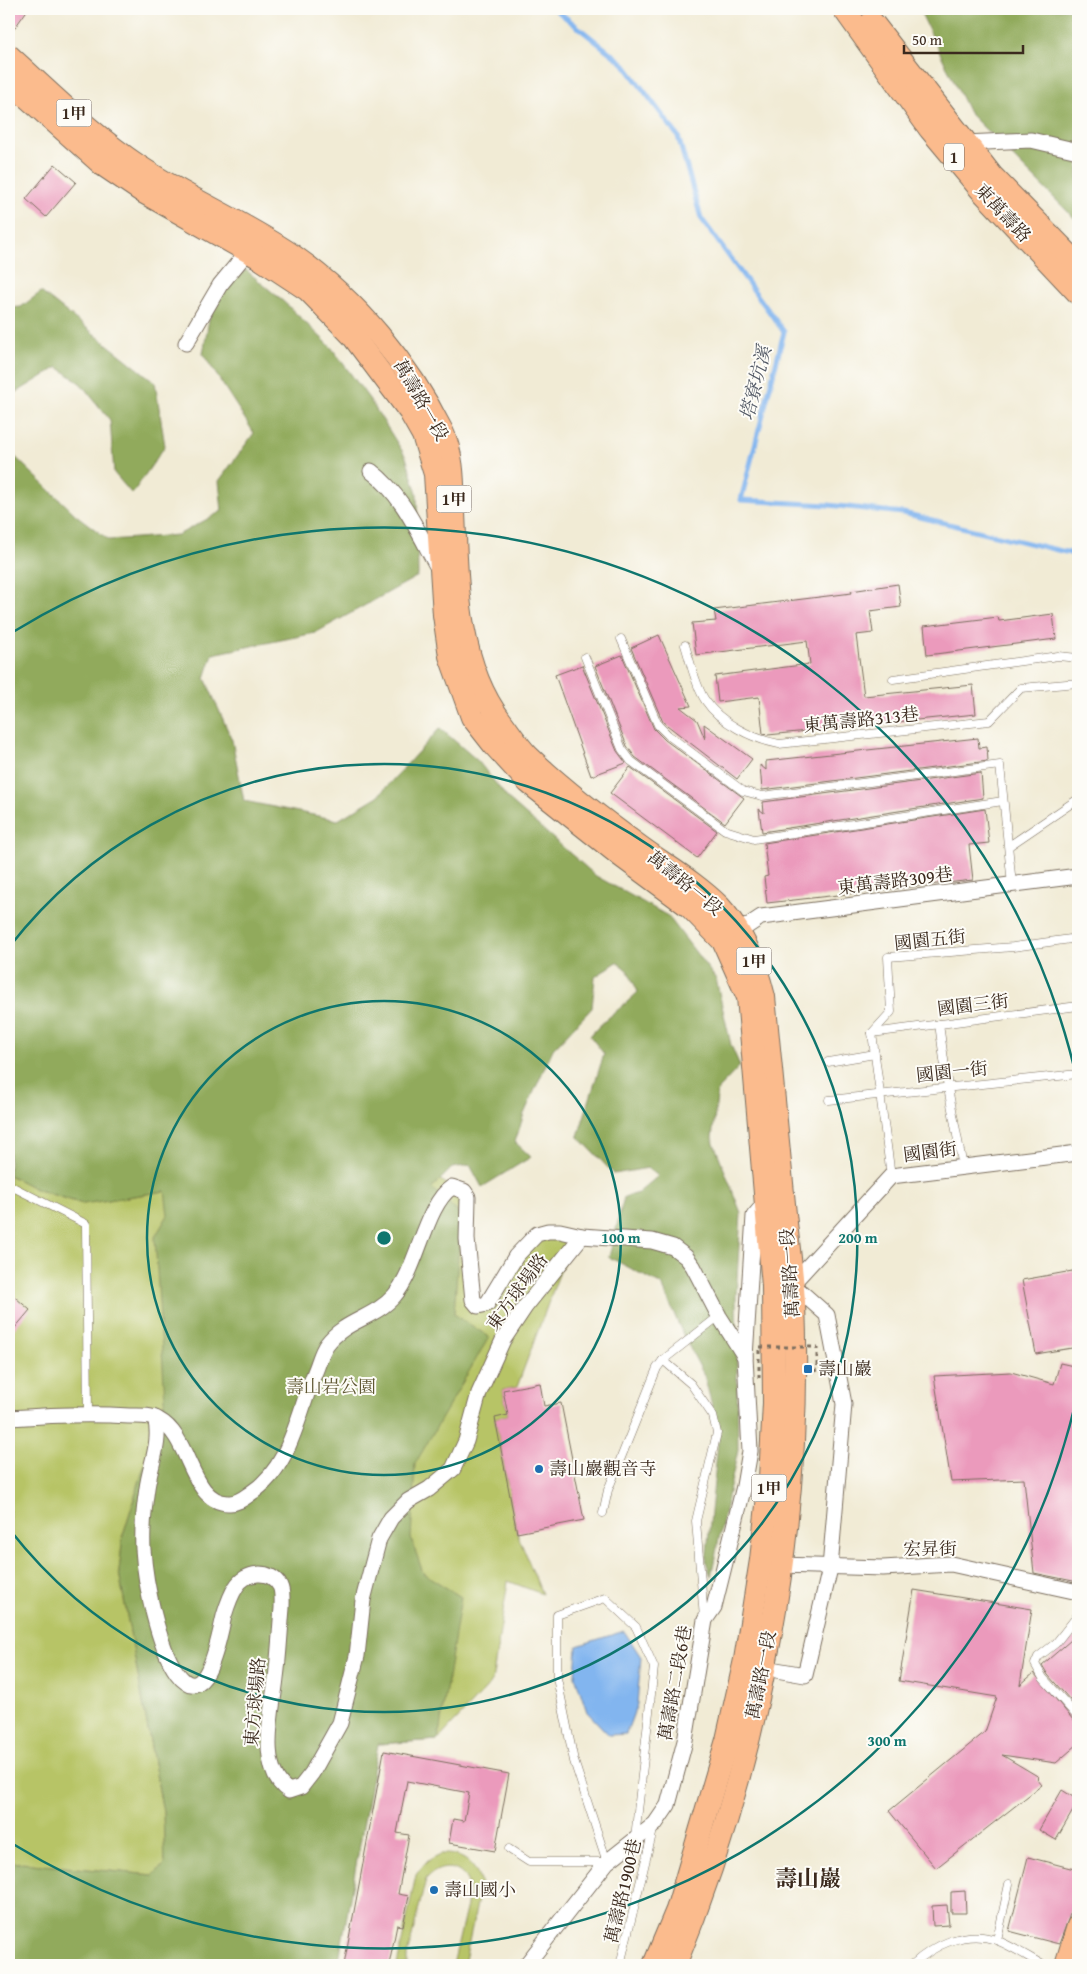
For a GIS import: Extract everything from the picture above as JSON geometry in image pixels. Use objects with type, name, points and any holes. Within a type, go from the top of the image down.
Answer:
[{"type":"main road","name":"東萬壽路","points":[[844,9],[930,130],[982,191],[1078,293]]},
{"type":"main road","name":"東萬壽路","points":[[862,9],[992,176],[1078,264]]},
{"type":"main road","name":"萬壽路一段","points":[[9,56],[109,145],[141,168],[294,257],[346,299],[394,353],[443,433],[448,449],[452,469],[448,570]]},
{"type":"main road","name":"萬壽路一段","points":[[9,81],[104,165],[143,192],[248,251],[308,290],[332,312],[389,381],[423,435],[435,474],[448,570],[462,626],[475,670],[492,709],[527,755],[568,792],[719,906],[731,938],[756,966],[764,996],[775,1202],[794,1408],[792,1480],[765,1668],[722,1834],[693,1920],[675,1965]]},
{"type":"main road","name":"萬壽路一段","points":[[654,1965],[677,1910],[704,1825],[745,1660],[761,1560],[770,1478],[783,1285]]},
{"type":"main road","points":[[1072,1956],[1078,1926]]},
{"type":"street","points":[[965,143],[1031,140],[1078,151]]},
{"type":"street","points":[[186,343],[220,285],[248,251]]},
{"type":"street","points":[[371,471],[388,484],[448,570]]},
{"type":"street","name":"東萬壽路309巷","points":[[731,938],[761,917],[1078,876]]},
{"type":"street","name":"國園街","points":[[783,1285],[891,1176],[1078,1153]]},
{"type":"street","name":"東方球場路","points":[[155,1418],[174,1430],[202,1489],[217,1500],[227,1504],[238,1502],[258,1489],[279,1465],[297,1423],[325,1347],[336,1332],[374,1312],[394,1296],[411,1268],[433,1212],[446,1191],[458,1187],[468,1197],[467,1239],[470,1273],[473,1300],[478,1306],[487,1304],[516,1256],[537,1234],[548,1231],[560,1231],[582,1236],[652,1241],[673,1247],[686,1257],[693,1266],[719,1316],[745,1357]]},
{"type":"street","points":[[745,1357],[754,1216],[775,1202]]},
{"type":"street","name":"東方球場路","points":[[155,1418],[158,1430],[147,1487],[143,1550],[162,1645],[180,1677],[194,1684],[201,1681],[212,1666],[225,1614],[236,1587],[243,1579],[253,1574],[269,1576],[279,1585],[282,1592],[282,1608],[269,1754],[273,1771],[278,1780],[289,1790],[295,1790],[301,1787],[312,1773],[340,1723],[357,1656],[363,1600],[379,1538],[392,1518],[408,1501],[429,1489],[453,1469],[466,1441],[478,1393],[503,1340],[524,1307],[582,1236]]},
{"type":"street","points":[[765,1668],[805,1675],[830,1568],[844,1404],[827,1315],[783,1285]]},
{"type":"street","name":"萬壽路二段6巷","points":[[526,1965],[607,1862],[635,1842],[654,1824],[668,1805],[685,1741],[705,1620],[714,1607],[744,1486],[750,1451],[745,1357]]},
{"type":"street","points":[[9,1418],[88,1413],[155,1418]]},
{"type":"street","name":"宏昇街","points":[[780,1565],[830,1568],[883,1568],[951,1564],[1078,1592]]},
{"type":"lane","points":[[621,639],[658,725],[668,735],[743,791],[762,796],[1000,765],[1012,885]]},
{"type":"lane","name":"東萬壽路313巷","points":[[685,645],[704,700],[731,725],[761,741],[779,744],[989,721],[1021,688],[1078,683]]},
{"type":"lane","points":[[892,680],[1058,656],[1078,658]]},
{"type":"lane","points":[[585,657],[622,749],[631,761],[725,830],[754,839],[1003,801]]},
{"type":"lane","points":[[1009,846],[1078,799]]},
{"type":"lane","name":"國園五街","points":[[872,1033],[891,1012],[888,957],[1013,947],[1078,938]]},
{"type":"lane","name":"國園三街","points":[[872,1033],[1078,1006]]},
{"type":"lane","points":[[939,1024],[948,1088],[963,1167]]},
{"type":"lane","points":[[872,1033],[891,1176]]},
{"type":"lane","points":[[828,1062],[875,1054]]},
{"type":"lane","name":"國園一街","points":[[829,1100],[1078,1074]]},
{"type":"lane","points":[[9,1185],[86,1224],[88,1413]]},
{"type":"lane","points":[[603,1513],[608,1490],[657,1368],[663,1360],[719,1316]]},
{"type":"lane","points":[[663,1360],[690,1384],[713,1416],[717,1433],[696,1521],[705,1620]]},
{"type":"lane","points":[[509,1849],[529,1862],[607,1862],[574,1761],[556,1678],[557,1615],[605,1598],[636,1627],[654,1667],[635,1842]]},
{"type":"lane","points":[[1078,1615],[1056,1643],[1038,1657],[1035,1664],[1043,1678],[1078,1717]]},
{"type":"lane","name":"萬壽路1900巷","points":[[620,1965],[654,1824]]},
{"type":"lane","points":[[997,1940],[1010,1884]]},
{"type":"lane","points":[[912,1965],[925,1953],[952,1940],[969,1937],[984,1937],[997,1940],[1043,1965]]},
{"type":"path","points":[[759,1378],[759,1347],[817,1348]]},
{"type":"green space","points":[[919,9],[1078,9],[1078,222],[969,113]]},
{"type":"green space","points":[[246,270],[284,302],[331,347],[370,400],[406,457],[417,494],[418,576],[315,633],[213,654],[205,678],[232,740],[244,801],[338,820],[378,796],[440,728],[478,761],[509,800],[596,876],[668,916],[716,979],[731,1045],[740,1066],[718,1089],[712,1138],[741,1213],[736,1296],[738,1450],[711,1576],[706,1562],[719,1432],[704,1375],[684,1337],[662,1285],[609,1257],[624,1197],[638,1193],[658,1176],[648,1168],[614,1174],[578,1136],[604,1054],[590,1036],[638,992],[628,971],[617,962],[595,977],[592,1008],[553,1049],[524,1114],[515,1142],[531,1157],[482,1187],[470,1165],[452,1168],[432,1188],[461,1215],[454,1314],[489,1337],[415,1464],[411,1538],[423,1573],[461,1597],[438,1740],[378,1744],[338,1965],[9,1965],[9,1862],[153,1875],[165,1864],[163,1812],[119,1572],[123,1535],[165,1399],[155,1237],[168,1215],[165,1191],[83,1204],[38,1190],[9,1175],[9,451],[76,515],[109,540],[178,535],[222,511],[219,481],[254,433],[203,354],[209,319],[227,283]]},
{"type":"green space","points":[[41,292],[155,382],[165,446],[132,494],[114,473],[110,420],[81,384],[58,367],[9,397],[9,308],[21,307]]},
{"type":"green space","name":"壽山岩公園","points":[[424,1170],[452,1187],[464,1191],[478,1306],[528,1242],[574,1234],[517,1387],[503,1390],[508,1415],[495,1418],[517,1533],[542,1594],[508,1581],[492,1682],[438,1740],[378,1744],[157,1426],[123,1535],[119,1572],[163,1812],[165,1864],[153,1875],[9,1862],[9,1175],[38,1190],[83,1204],[165,1191]]},
{"type":"green space","points":[[441,1854],[456,1855],[467,1861],[476,1871],[481,1885],[464,1965],[453,1965],[470,1892],[465,1877],[453,1869],[446,1868],[432,1873],[426,1879],[407,1956],[407,1965],[397,1965],[416,1875],[427,1862]]},
{"type":"water","points":[[624,1631],[641,1657],[637,1704],[626,1734],[609,1735],[587,1712],[575,1676],[577,1646]]},
{"type":"building","points":[[9,9],[28,9],[9,36]]},
{"type":"building","points":[[55,164],[76,182],[46,217],[26,199]]},
{"type":"building","points":[[898,584],[901,607],[870,611],[873,633],[856,635],[864,696],[973,685],[976,714],[768,735],[763,734],[759,697],[718,702],[715,676],[810,664],[807,641],[696,655],[692,623],[716,621],[714,610],[852,593],[851,591]]},
{"type":"building","points":[[1053,614],[1056,639],[927,655],[924,626],[998,617],[999,621]]},
{"type":"building","points":[[659,635],[691,706],[680,707],[697,720],[705,739],[704,724],[752,759],[737,779],[663,722],[631,648]]},
{"type":"building","points":[[622,655],[654,729],[665,740],[744,798],[725,823],[635,757],[627,746],[595,666]]},
{"type":"building","points":[[582,665],[617,751],[626,763],[591,776],[555,675]]},
{"type":"building","points":[[978,738],[979,748],[987,747],[988,761],[762,790],[760,765],[766,770],[766,761]]},
{"type":"building","points":[[630,767],[717,831],[697,858],[610,793]]},
{"type":"building","points":[[981,773],[983,798],[762,832],[759,809],[764,813],[763,802]]},
{"type":"building","points":[[985,809],[989,843],[969,845],[973,880],[767,903],[764,877],[768,876],[764,843]]},
{"type":"building","points":[[1078,1270],[1078,1347],[1036,1354],[1022,1280]]},
{"type":"building","points":[[9,1292],[30,1310],[9,1335]]},
{"type":"building","points":[[1060,1363],[1078,1367],[1078,1582],[1034,1573],[1024,1479],[951,1482],[934,1376],[1011,1372],[1054,1384]]},
{"type":"building","name":"壽山巖觀音寺","points":[[540,1383],[544,1406],[561,1403],[584,1520],[517,1533],[495,1418],[508,1415],[503,1390]]},
{"type":"building","points":[[914,1590],[1032,1609],[1020,1685],[1034,1673],[1074,1721],[1078,1723],[1078,1744],[1056,1763],[1002,1755],[1039,1777],[1037,1779],[1042,1785],[936,1868],[889,1811],[985,1732],[997,1697],[899,1681]]},
{"type":"building","points":[[1078,1634],[1078,1709],[1048,1675],[1042,1665]]},
{"type":"building","points":[[384,1751],[509,1774],[495,1851],[449,1843],[453,1819],[464,1821],[469,1793],[407,1781],[397,1833],[409,1835],[398,1894],[409,1896],[403,1926],[397,1925],[389,1965],[344,1965]]},
{"type":"building","points":[[1062,1790],[1078,1800],[1078,1802],[1056,1840],[1039,1830]]},
{"type":"building","points":[[1028,1857],[1078,1870],[1078,1881],[1069,1917],[1059,1944],[1009,1931]]},
{"type":"building","points":[[965,1891],[966,1913],[951,1913],[951,1892]]},
{"type":"building","points":[[947,1905],[949,1925],[933,1926],[932,1906]]},
{"type":"waterway","name":"塔寮坑溪","points":[[555,9],[623,63],[678,136],[701,218],[784,332],[741,500],[828,505],[903,513],[1078,555]]},
{"type":"place","name":"壽山巖","points":[[808,1369]]},
{"type":"place","name":"壽山巖觀音寺","points":[[539,1469]]},
{"type":"place","name":"壽山國小","points":[[434,1890]]},
{"type":"district","name":"壽山巖","points":[[808,1878]]}]
